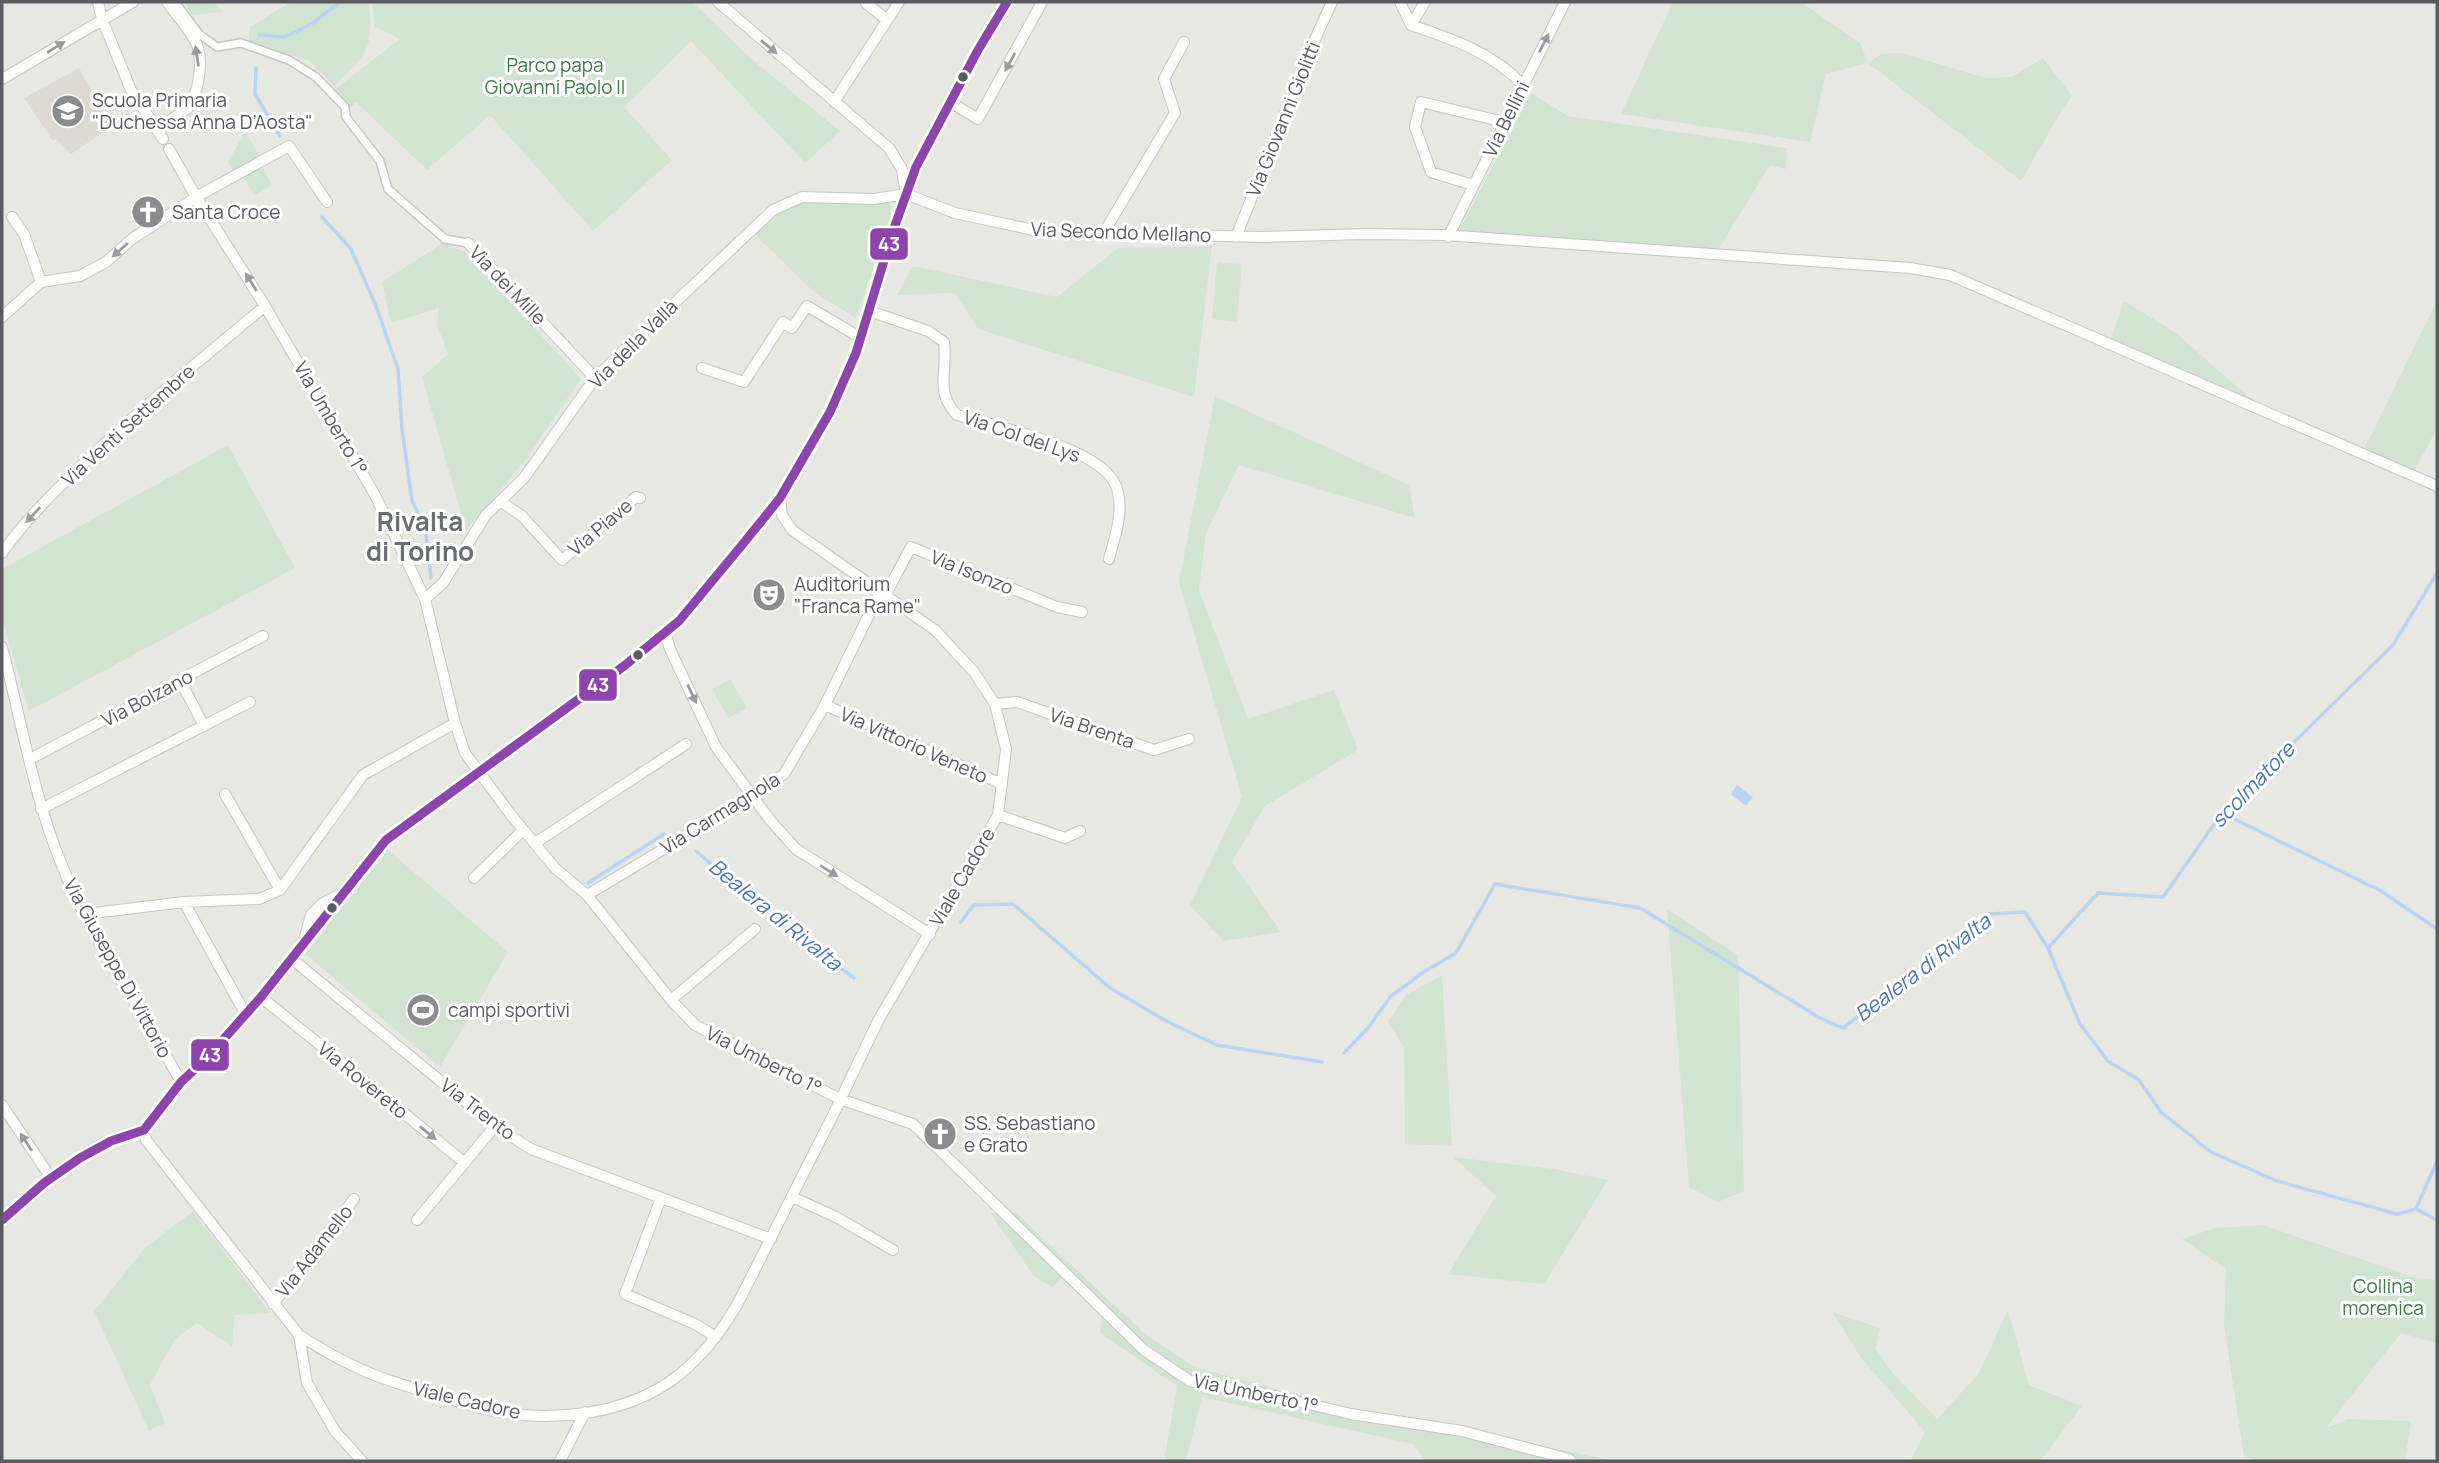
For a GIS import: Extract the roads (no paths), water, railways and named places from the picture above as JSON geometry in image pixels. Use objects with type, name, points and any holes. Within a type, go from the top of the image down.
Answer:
[{"type":"street","points":[[98,2],[102,19],[131,90],[160,135],[192,103],[199,74],[198,47],[167,2]]},
{"type":"street","points":[[6,77],[134,2]]},
{"type":"street","name":"Via dei Mille","points":[[175,2],[199,34],[217,47],[241,43],[289,60],[316,77],[345,107],[346,117],[380,161],[388,189],[445,239],[468,243],[595,378]]},
{"type":"street","points":[[718,2],[889,148],[902,169],[906,194]]},
{"type":"street","points":[[834,102],[899,2]]},
{"type":"street","points":[[2,1220],[51,1178],[80,1158],[111,1141],[144,1130],[181,1082],[246,1015],[292,959],[304,940],[311,915],[317,908],[341,894],[386,840],[624,666],[679,621],[780,498],[830,412],[861,338],[893,231],[916,167],[978,50],[1007,2]]},
{"type":"street","points":[[950,102],[978,119],[1042,2]]},
{"type":"street","name":"Via Giovanni Giolitti","points":[[1236,237],[1332,2]]},
{"type":"street","points":[[1401,2],[1410,25],[1467,45],[1506,67],[1522,85]]},
{"type":"street","points":[[1410,25],[1425,2]]},
{"type":"street","name":"Via Bellini","points":[[1448,237],[1565,2]]},
{"type":"street","points":[[866,3],[887,20]]},
{"type":"street","points":[[1103,234],[1175,113],[1164,79],[1184,42]]},
{"type":"street","points":[[1473,185],[1431,172],[1415,127],[1421,102],[1504,122]]},
{"type":"street","points":[[2,317],[41,282],[80,276],[106,262],[132,239],[196,197],[289,146],[327,202]]},
{"type":"street","name":"Via Umberto 1°","points":[[169,149],[265,306],[375,495],[425,599],[455,723],[465,753],[555,868],[587,895],[695,1026],[841,1099],[914,1124],[1144,1350],[1189,1381],[1279,1397],[1352,1414],[1462,1431],[1571,1461]]},
{"type":"street","name":"Via Secondo Mellano","points":[[906,194],[955,213],[1038,231],[1236,237],[1365,234],[1539,240],[1910,268],[1950,275],[2437,486]]},
{"type":"street","name":"Via della Vallà","points":[[425,599],[443,583],[486,515],[524,478],[595,378],[773,210],[802,197],[873,199],[906,194]]},
{"type":"street","points":[[12,218],[24,234],[41,282]]},
{"type":"street","name":"Via Venti Settembre","points":[[2,554],[16,533],[53,493],[135,414],[265,306]]},
{"type":"street","points":[[702,368],[744,382],[783,322],[792,327],[807,306],[861,338]]},
{"type":"street","name":"Via Col del Lys","points":[[869,311],[928,331],[944,342],[946,359],[942,389],[946,404],[957,415],[1062,446],[1096,462],[1116,484],[1119,506],[1120,516],[1109,559]]},
{"type":"street","name":"Via Piave","points":[[500,501],[522,516],[562,560],[636,497],[640,498]]},
{"type":"street","name":"Viale Cadore","points":[[299,1335],[351,1365],[398,1383],[480,1408],[541,1416],[585,1412],[620,1404],[657,1390],[683,1372],[716,1337],[737,1305],[879,1018],[998,815],[1006,749],[995,704],[974,672],[935,630],[792,530],[782,515],[780,498]]},
{"type":"street","name":"Via Isonzo","points":[[883,592],[911,547],[1057,607],[1082,612]]},
{"type":"street","name":"Via Carmagnola","points":[[587,895],[784,774],[825,705],[883,592]]},
{"type":"street","points":[[665,632],[670,649],[716,747],[796,849],[930,934]]},
{"type":"street","name":"Via Bolzano","points":[[30,760],[263,636]]},
{"type":"street","name":"Via Giuseppe Di Vittorio","points":[[2,648],[41,809],[62,865],[85,914],[181,1082]]},
{"type":"street","points":[[180,680],[204,726]]},
{"type":"street","points":[[41,809],[250,702]]},
{"type":"street","name":"Via Brenta","points":[[995,704],[1017,702],[1154,750],[1189,739]]},
{"type":"street","name":"Via Vittorio Veneto","points":[[825,705],[1002,784]]},
{"type":"street","points":[[85,914],[184,902],[259,899],[280,890],[363,775],[455,723]]},
{"type":"street","points":[[534,843],[686,744]]},
{"type":"street","points":[[225,794],[280,890]]},
{"type":"street","points":[[998,815],[1065,838],[1080,831]]},
{"type":"street","points":[[474,878],[523,830]]},
{"type":"street","points":[[184,902],[246,1015]]},
{"type":"street","points":[[671,1000],[755,929]]},
{"type":"street","name":"Via Trento","points":[[292,959],[495,1126],[531,1149],[771,1239]]},
{"type":"street","name":"Via Rovereto","points":[[261,997],[465,1163]]},
{"type":"street","points":[[2,1105],[51,1178]]},
{"type":"street","points":[[417,1220],[495,1126]]},
{"type":"street","points":[[144,1130],[146,1140],[299,1335],[307,1383],[335,1432],[362,1461]]},
{"type":"street","points":[[792,1197],[836,1217],[893,1250]]},
{"type":"street","points":[[661,1198],[625,1294],[695,1324],[716,1337]]},
{"type":"street","name":"Via Adamello","points":[[274,1304],[354,1199]]},
{"type":"street","points":[[560,1461],[585,1412]]},
{"type":"water","points":[[1737,785],[1753,797],[1746,806],[1731,794]]},
{"type":"waterway","name":"Bealera di Rivalta","points":[[259,35],[285,37],[313,23],[340,2]]},
{"type":"waterway","name":"Bealera di Rivalta","points":[[256,68],[255,94],[280,136]]},
{"type":"waterway","name":"Bealera di Rivalta","points":[[322,217],[351,249],[376,306],[398,369],[402,429],[412,501],[425,527],[431,578]]},
{"type":"waterway","name":"scolmatore","points":[[2048,948],[2098,893],[2163,897],[2222,813],[2393,645],[2437,573]]},
{"type":"waterway","points":[[2222,813],[2381,891],[2437,929]]},
{"type":"waterway","name":"Bealera di Rivalta","points":[[588,883],[664,834]]},
{"type":"waterway","name":"Bealera di Rivalta","points":[[696,851],[782,925],[854,978]]},
{"type":"waterway","name":"Bealera di Rivalta","points":[[1344,1053],[1368,1028],[1391,996],[1456,953],[1495,884],[1640,908],[1820,1018],[1843,1028],[1990,914],[2025,912],[2048,948],[2080,1024],[2108,1061],[2139,1080],[2161,1112],[2211,1152],[2277,1181],[2397,1214],[2416,1209],[2437,1220]]},
{"type":"waterway","name":"Bealera di Rivalta","points":[[961,922],[974,905],[1013,904],[1110,988],[1168,1022],[1217,1045],[1322,1062]]},
{"type":"waterway","points":[[2416,1209],[2437,1161]]},
{"type":"place","name":"Scuola Primaria \"Duchessa Anna D’Aosta\"","points":[[68,111]]},
{"type":"place","name":"Santa Croce","points":[[148,212]]},
{"type":"place","name":"Auditorium \"Franca Rame\"","points":[[769,595]]},
{"type":"place","name":"campi sportivi","points":[[423,1010]]},
{"type":"place","name":"SS. Sebastiano e Grato","points":[[940,1134]]},
{"type":"district","name":"Rivalta di Torino","points":[[420,537]]},
{"type":"park label","name":"Parco papa Giovanni Paolo II","points":[[555,76]]},
{"type":"park label","name":"Collina morenica","points":[[2383,1297]]}]
